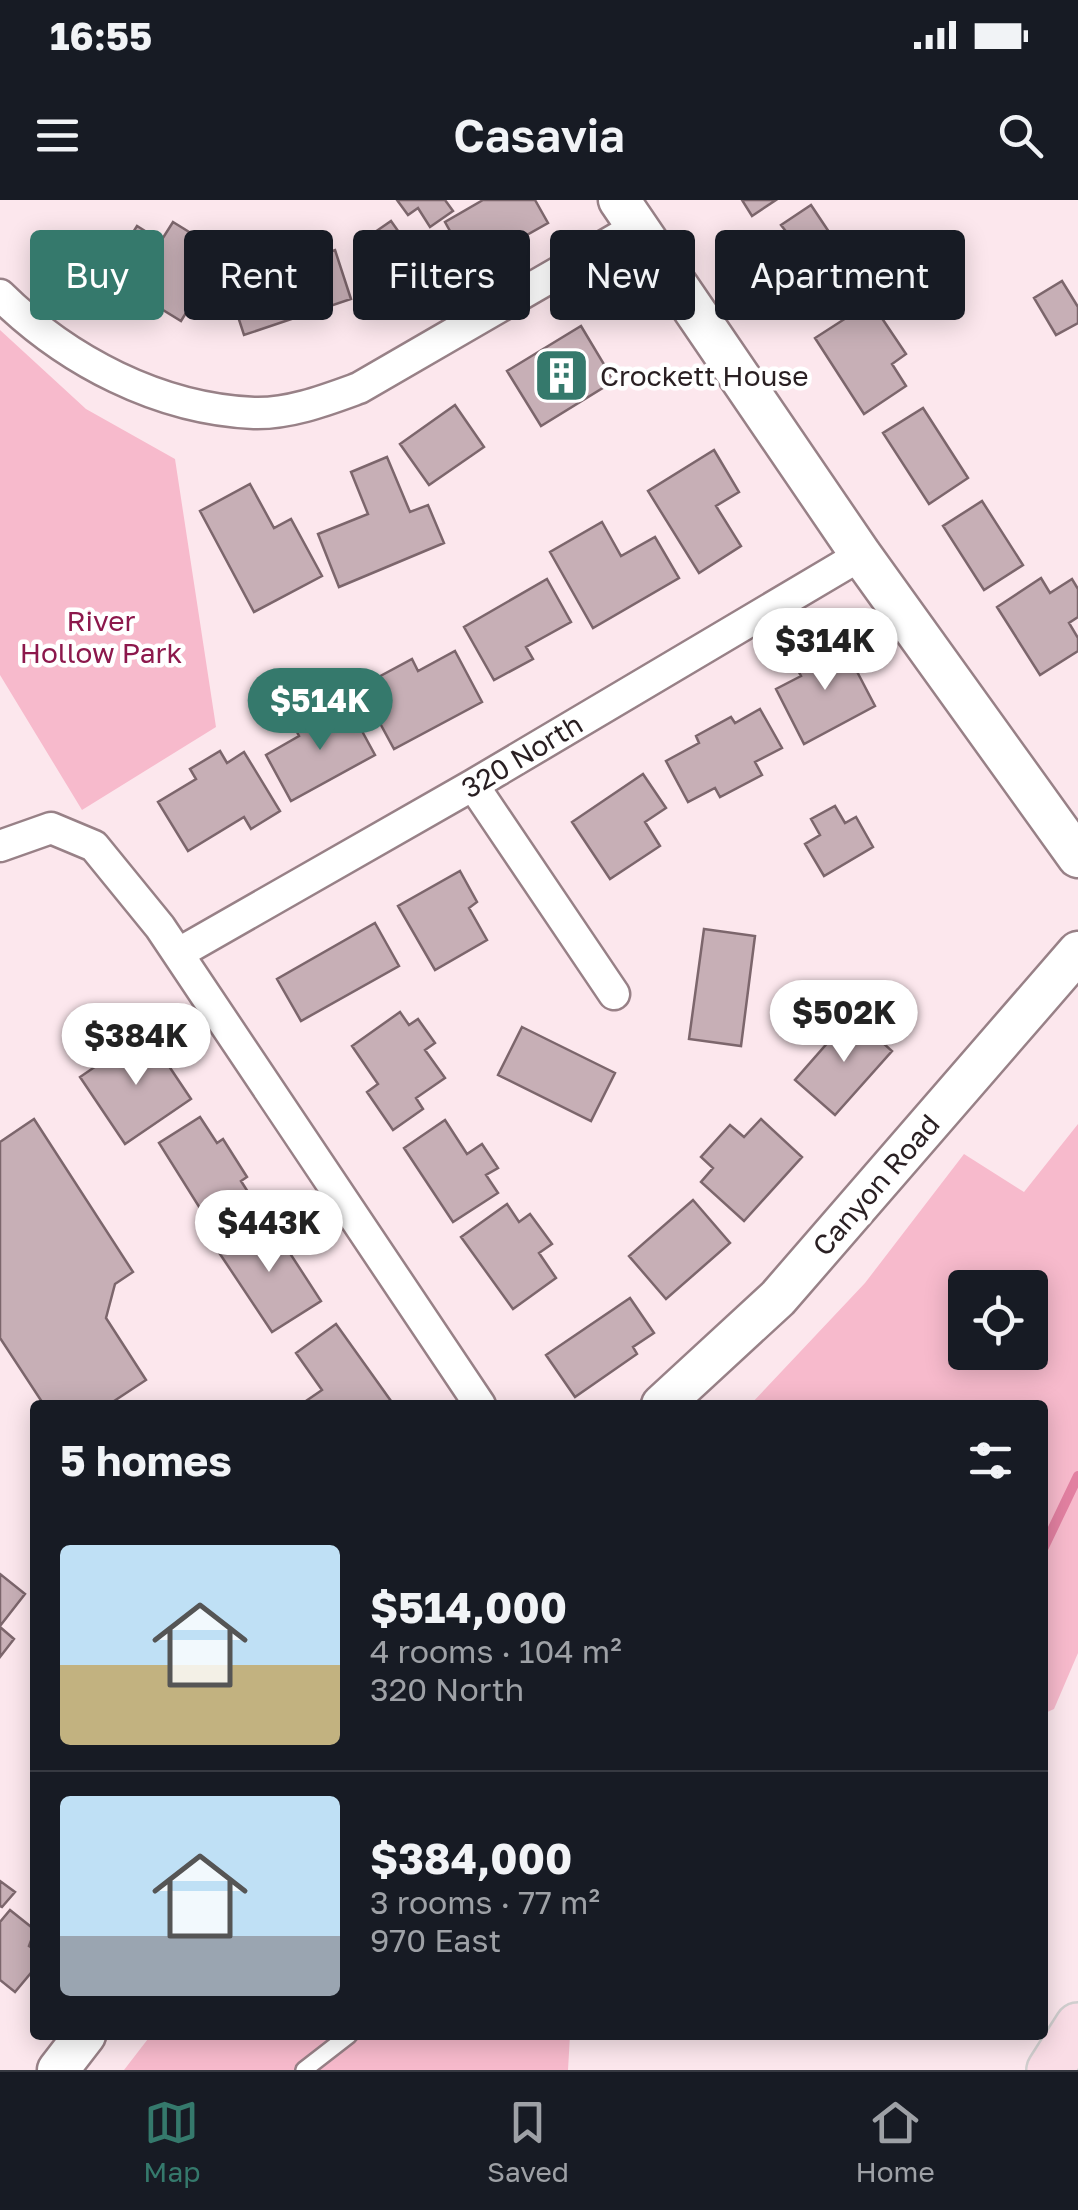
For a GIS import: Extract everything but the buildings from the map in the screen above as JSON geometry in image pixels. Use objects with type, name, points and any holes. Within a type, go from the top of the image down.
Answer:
[{"type":"main road","points":[[1050,2070],[1078,2026]]},
{"type":"street","points":[[0,295],[34,329],[84,362],[139,387],[198,406],[258,413],[309,406],[360,388],[628,214],[861,555],[1078,856]]},
{"type":"street","name":"320 North","points":[[179,953],[473,785],[861,555]]},
{"type":"street","points":[[473,785],[614,994]]},
{"type":"street","points":[[0,846],[51,828],[94,846],[179,953],[477,1400]]},
{"type":"street","name":"Canyon Road","points":[[667,1400],[778,1298],[1078,952]]},
{"type":"street","points":[[58,2070],[81,2040]]},
{"type":"lane","points":[[304,2070],[343,2040]]},
{"type":"green space","name":"River Hollow Park","points":[[0,330],[86,409],[175,459],[216,727],[82,810],[0,675]]},
{"type":"green space","points":[[1078,1124],[1078,1653],[1054,1709],[1048,1712],[1048,1400],[755,1400],[865,1283],[964,1154],[1024,1192]]},
{"type":"green space","points":[[147,2040],[570,2040],[568,2070],[124,2070]]},
{"type":"waterway","points":[[1048,1538],[1078,1476]]},
{"type":"place","name":"Crockett House","points":[[561,376]]}]
